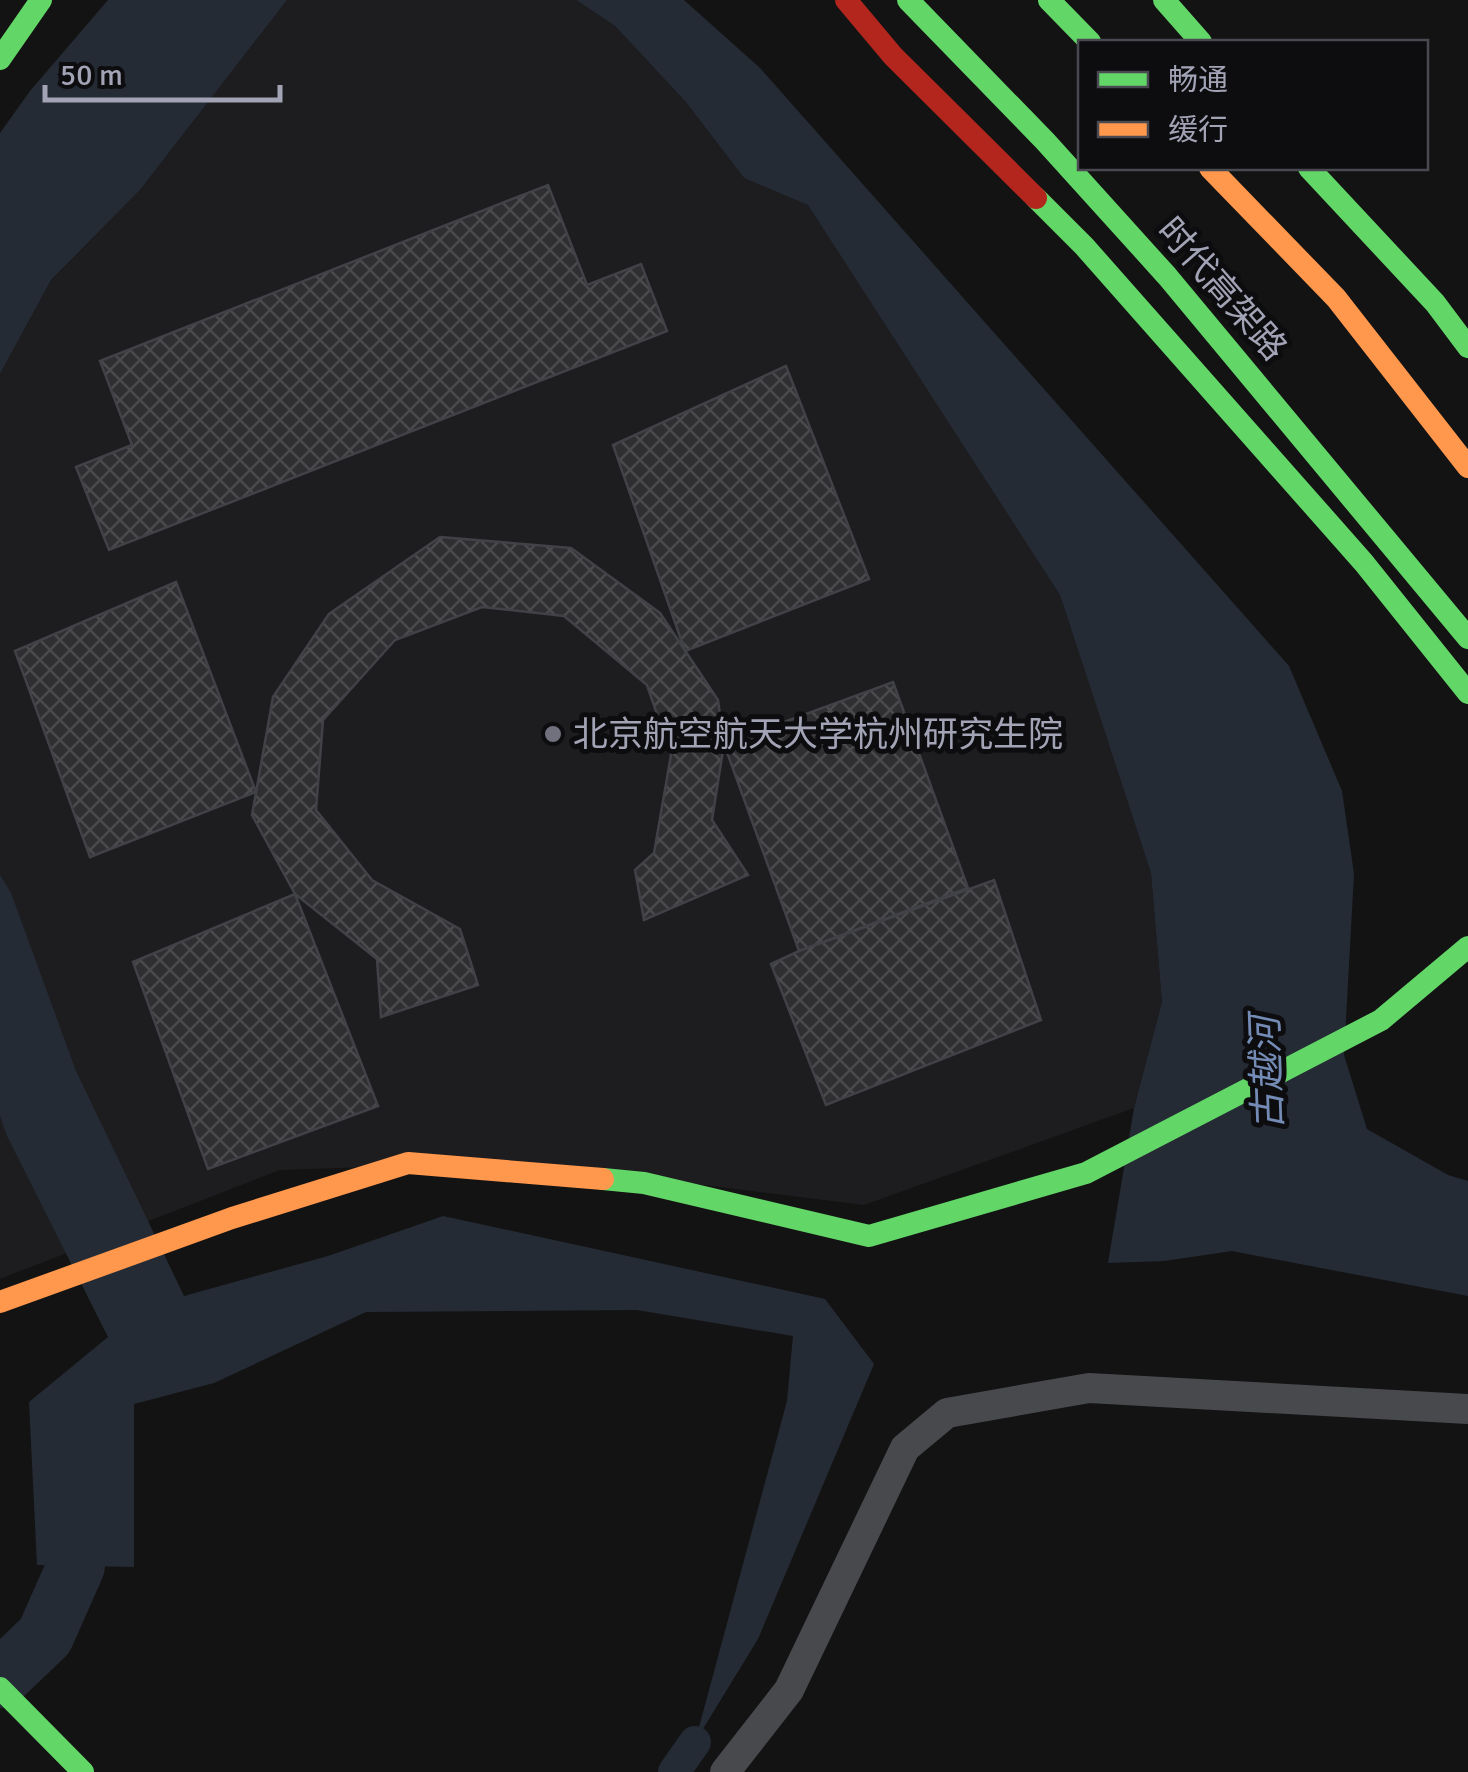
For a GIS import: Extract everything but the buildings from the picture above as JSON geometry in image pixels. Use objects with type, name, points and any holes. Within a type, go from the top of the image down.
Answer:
[{"type":"main road","points":[[0,60],[41,0]]},
{"type":"main road","points":[[846,0],[893,56],[1084,246],[1364,563],[1468,693]]},
{"type":"main road","name":"时代高架路","points":[[908,0],[1045,141],[1167,276],[1468,638]]},
{"type":"main road","points":[[1049,0],[1088,40]]},
{"type":"main road","points":[[1164,0],[1199,40]]},
{"type":"main road","name":"时代高架路","points":[[1212,170],[1336,298],[1468,467]]},
{"type":"main road","points":[[1311,170],[1435,303],[1468,346]]},
{"type":"main road","points":[[1294,222],[1336,298]]},
{"type":"main road","points":[[0,1302],[166,1242],[408,1163],[644,1184],[869,1236],[1086,1173],[1381,1020],[1468,947]]},
{"type":"main road","points":[[0,1688],[81,1769]]},
{"type":"street","points":[[725,1772],[789,1690],[905,1448],[947,1412],[1089,1388],[1468,1409]]},
{"type":"shaded area","name":"北京航空航天大学杭州研究生院","points":[[287,0],[576,0],[615,26],[685,101],[744,178],[808,204],[1060,595],[1151,873],[1162,1002],[1134,1108],[864,1205],[520,1162],[280,1170],[0,1279],[0,374],[51,280],[140,190]]},
{"type":"water","points":[[108,0],[287,0],[140,190],[51,280],[0,374],[0,133],[30,91]]},
{"type":"water","name":"古越河","points":[[576,0],[684,0],[760,68],[1289,666],[1342,791],[1354,874],[1344,1055],[1367,1129],[1448,1175],[1468,1181],[1468,1296],[1232,1251],[1164,1261],[1108,1263],[1134,1108],[1162,1002],[1151,873],[1060,595],[808,205],[744,178],[685,101],[615,26]]},
{"type":"water","points":[[0,875],[11,893],[76,1071],[184,1296],[328,1256],[443,1216],[825,1299],[874,1364],[758,1639],[695,1742],[787,1401],[793,1336],[637,1310],[366,1312],[214,1383],[134,1404],[134,1567],[37,1565],[29,1402],[108,1337],[0,1116]]},
{"type":"waterway","points":[[0,1679],[45,1636],[76,1566]]},
{"type":"waterway","points":[[674,1772],[695,1742]]},
{"type":"traffic: fast","points":[[0,59],[41,0]]},
{"type":"traffic: fast","points":[[908,0],[1045,141],[1167,276],[1468,638]]},
{"type":"traffic: fast","points":[[1049,0],[1088,40]]},
{"type":"traffic: fast","points":[[1164,0],[1199,40]]},
{"type":"traffic: fast","points":[[1311,170],[1435,303],[1468,347]]},
{"type":"traffic: fast","points":[[1036,198],[1084,246],[1364,563],[1468,693]]},
{"type":"traffic: fast","points":[[603,1179],[644,1183],[869,1236],[1086,1173],[1381,1020],[1468,947]]},
{"type":"traffic: fast","points":[[0,1688],[83,1772]]},
{"type":"traffic: slow","points":[[1212,170],[1336,298],[1468,467]]},
{"type":"traffic: slow","points":[[0,1302],[232,1218],[408,1163],[603,1179]]},
{"type":"traffic: jam","points":[[846,0],[893,56],[1036,198]]},
{"type":"place","name":"北京航空航天大学杭州研究生院","points":[[553,734]]}]
